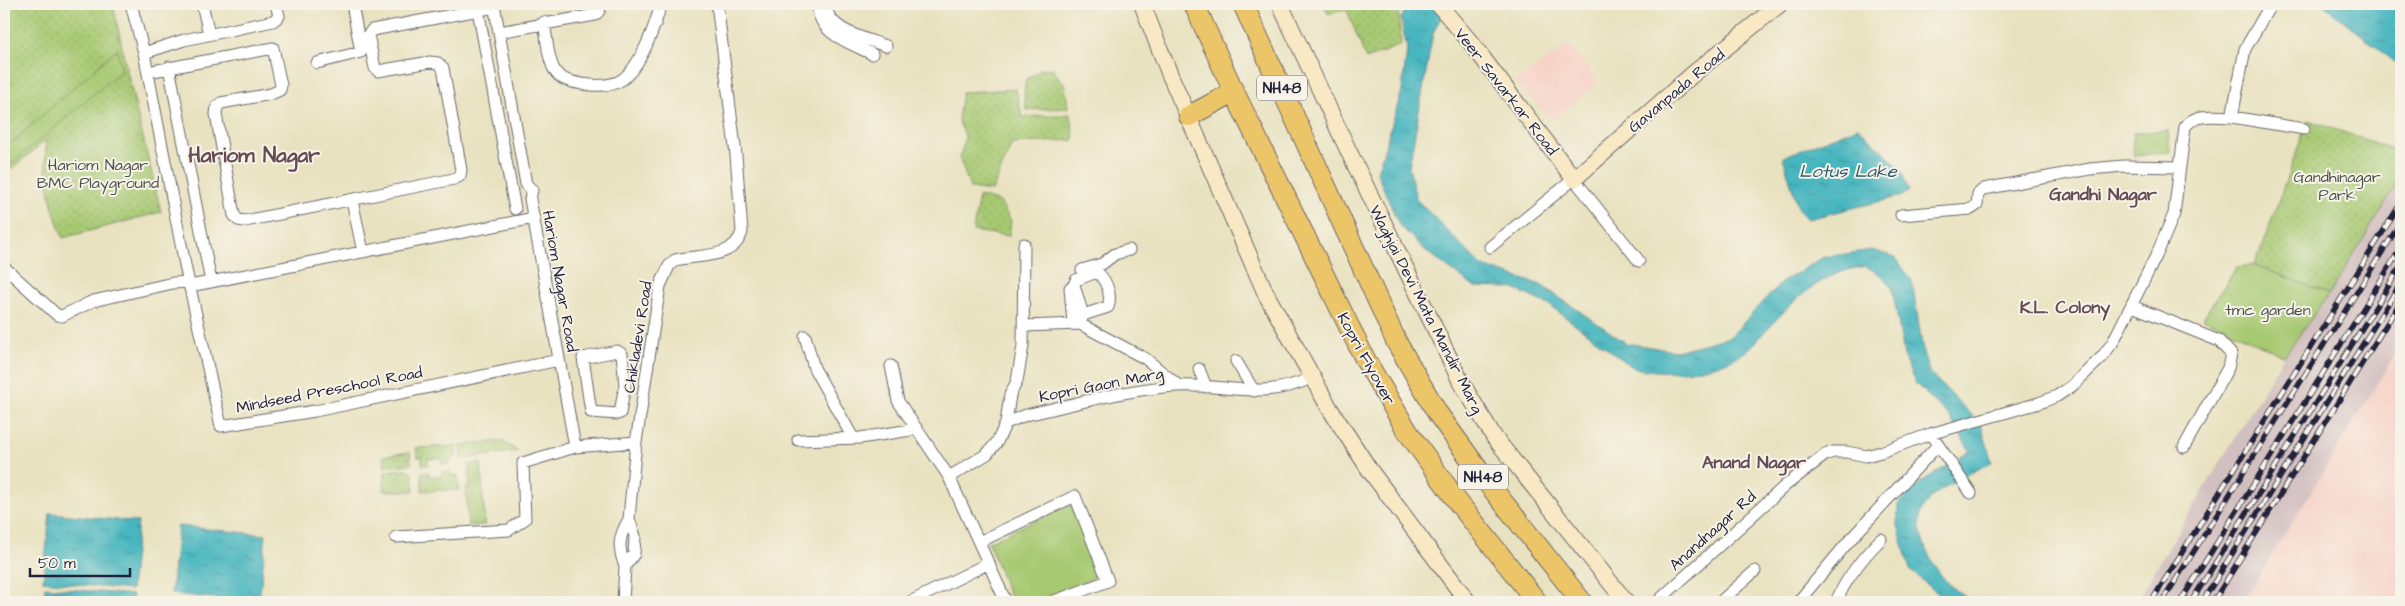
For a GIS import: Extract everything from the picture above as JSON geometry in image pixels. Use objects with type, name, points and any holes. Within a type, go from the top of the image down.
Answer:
[{"type":"highway","name":"NH48","points":[[1194,4],[1234,92]]},
{"type":"highway","name":"Kopri Flyover","points":[[1243,4],[1398,343],[1438,414],[1486,482],[1582,602]]},
{"type":"highway","points":[[1189,116],[1234,92]]},
{"type":"highway","name":"Kopri Flyover","points":[[1234,92],[1366,362],[1408,432],[1456,501],[1537,602]]},
{"type":"street","points":[[131,4],[148,72],[189,284]]},
{"type":"street","points":[[202,4],[209,34]]},
{"type":"street","points":[[144,53],[184,40],[273,21],[279,16],[276,4]]},
{"type":"street","points":[[317,63],[361,52],[352,4]]},
{"type":"street","points":[[484,44],[500,36],[544,22],[595,15],[599,11],[601,4]]},
{"type":"street","points":[[544,22],[552,64],[561,78],[582,84],[612,84],[623,79],[633,67],[657,20],[661,4]]},
{"type":"street","name":"Chikladevi Road","points":[[623,602],[625,566],[634,554],[635,536],[629,519],[636,442],[664,275],[669,266],[676,260],[728,251],[739,240],[742,232],[736,155],[717,4]]},
{"type":"street","points":[[818,4],[819,18],[826,29],[872,54]]},
{"type":"street","points":[[825,4],[828,16],[844,30],[886,46]]},
{"type":"street","points":[[1142,4],[1266,294],[1330,409],[1371,472],[1462,600]]},
{"type":"street","name":"Waghjai Devi Mata Mandir Marg","points":[[1280,4],[1349,152],[1460,380],[1494,437],[1626,602]]},
{"type":"street","name":"Veer Savarkar Road","points":[[1438,4],[1472,44],[1574,179]]},
{"type":"street","name":"Gavanpada Road","points":[[1574,179],[1693,74],[1780,4]]},
{"type":"street","points":[[2271,4],[2245,49],[2232,117],[2304,129]]},
{"type":"street","points":[[148,72],[270,47],[274,49],[280,90],[271,94],[221,103],[217,107],[216,114],[234,215],[238,220],[245,221],[454,179],[460,176],[461,170],[443,68],[438,63],[430,62],[381,71],[376,70],[369,32],[478,10],[494,5]]},
{"type":"street","name":"Hariom Nagar Road","points":[[494,5],[527,185],[532,190],[530,200],[575,447]]},
{"type":"street","points":[[478,10],[515,209]]},
{"type":"street","points":[[169,68],[211,282]]},
{"type":"street","points":[[490,76],[507,74]]},
{"type":"street","points":[[154,108],[176,103]]},
{"type":"street","name":"Anandnagar Rd","points":[[1657,602],[1786,485],[1825,454],[1847,452],[1866,456],[1890,450],[1930,434],[2039,403],[2057,396],[2072,386],[2102,357],[2132,306],[2174,214],[2185,127],[2190,120],[2197,117],[2232,117]]},
{"type":"street","points":[[499,123],[515,120]]},
{"type":"street","points":[[162,146],[184,142]]},
{"type":"street","points":[[1901,215],[1971,209],[1977,205],[1978,194],[1984,189],[2090,169],[2124,166],[2180,167]]},
{"type":"street","points":[[1490,247],[1574,179],[1639,261]]},
{"type":"street","points":[[510,187],[527,185]]},
{"type":"street","points":[[171,192],[192,187]]},
{"type":"street","points":[[352,200],[363,252]]},
{"type":"street","points":[[4,267],[57,315],[62,316],[94,301],[173,283],[211,282],[534,218]]},
{"type":"street","points":[[180,237],[201,232]]},
{"type":"street","points":[[950,477],[987,454],[997,442],[1006,423],[1010,395],[1021,364],[1024,326],[1024,244]]},
{"type":"street","points":[[1078,321],[1071,275],[1102,264],[1115,254],[1129,250]]},
{"type":"street","name":"Mindseed Preschool Road","points":[[189,284],[221,426],[315,411],[559,360]]},
{"type":"street","points":[[2132,306],[2219,341],[2231,354],[2228,368],[2184,447]]},
{"type":"street","points":[[1024,326],[1078,321],[1146,359],[1179,386]]},
{"type":"street","points":[[804,336],[818,377],[853,438]]},
{"type":"street","points":[[620,352],[625,385],[619,414],[591,412],[586,381],[583,361],[585,356],[620,352]]},
{"type":"street","points":[[1236,361],[1254,391]]},
{"type":"street","points":[[891,366],[898,401],[950,477],[1006,602]]},
{"type":"street","points":[[1199,369],[1206,388]]},
{"type":"street","name":"Kopri Gaon Marg","points":[[1006,423],[1026,415],[1136,391],[1179,386],[1254,391],[1298,384],[1313,376]]},
{"type":"street","points":[[564,385],[586,381]]},
{"type":"street","points":[[798,440],[853,438],[917,429]]},
{"type":"street","points":[[1930,434],[1970,493]]},
{"type":"street","points":[[396,537],[509,530],[525,519],[523,463],[575,447],[636,442]]},
{"type":"street","points":[[1798,602],[1850,541],[1937,446]]},
{"type":"street","points":[[979,542],[1075,496],[1108,581],[1052,602]]},
{"type":"street","points":[[1836,602],[1842,586],[1858,564],[1881,539]]},
{"type":"street","points":[[910,602],[989,563]]},
{"type":"street","points":[[1720,602],[1755,571]]},
{"type":"shaded area","points":[[1569,45],[1599,82],[1552,120],[1515,82]]},
{"type":"shaded area","points":[[2401,178],[2401,345],[2243,602],[2136,602],[2284,356],[2329,294]]},
{"type":"shaded area","points":[[2401,345],[2401,602],[2243,602]]},
{"type":"green space","name":"Hariom Nagar BMC Playground","points":[[4,4],[113,4],[161,212],[63,238],[49,190],[46,166],[46,140],[4,175]]},
{"type":"green space","points":[[1324,4],[1398,4],[1401,45],[1366,59],[1347,10],[1328,14]]},
{"type":"green space","points":[[117,49],[122,70],[4,170],[4,150]]},
{"type":"green space","points":[[1052,68],[1065,86],[1068,108],[1026,110],[1024,94],[1026,79],[1042,69]]},
{"type":"green space","points":[[1016,89],[1022,117],[1071,114],[1074,140],[1012,144],[992,191],[970,188],[960,159],[965,136],[958,120],[962,92]]},
{"type":"green space","name":"Gandhinagar Park","points":[[2308,120],[2401,152],[2401,178],[2329,294],[2255,265]]},
{"type":"green space","points":[[2168,130],[2170,152],[2134,156],[2132,133]]},
{"type":"green space","points":[[979,196],[1000,202],[1011,221],[1009,236],[973,231]]},
{"type":"green space","name":"tmc garden","points":[[2255,265],[2329,294],[2284,356],[2203,318],[2237,267]]},
{"type":"green space","points":[[502,441],[518,451],[462,459],[461,445]]},
{"type":"green space","points":[[456,446],[456,458],[450,459],[450,463],[442,464],[441,458],[428,459],[428,465],[422,465],[422,457],[418,457],[416,448]]},
{"type":"green space","points":[[410,452],[411,464],[385,467],[383,456]]},
{"type":"green space","points":[[481,463],[485,525],[468,526],[466,487],[470,486],[469,464]]},
{"type":"green space","points":[[406,469],[413,473],[414,491],[384,491],[385,471]]},
{"type":"green space","points":[[422,472],[429,472],[429,476],[442,476],[442,472],[450,472],[451,476],[458,475],[459,490],[422,491]]},
{"type":"green space","points":[[1071,504],[1100,576],[1032,602],[1012,602],[988,542]]},
{"type":"water","points":[[1408,4],[1448,4],[1433,33],[1409,167],[1416,199],[1482,266],[1541,285],[1626,343],[1676,351],[1730,337],[1782,282],[1824,257],[1872,250],[1895,257],[1912,281],[1923,352],[1929,372],[1981,424],[1992,462],[1939,492],[1926,503],[1921,512],[1921,532],[1933,563],[1948,583],[1972,602],[1948,602],[1910,570],[1898,525],[1898,504],[1918,484],[1970,451],[1949,416],[1915,383],[1905,360],[1892,287],[1882,276],[1866,266],[1836,274],[1823,280],[1801,296],[1745,352],[1733,359],[1706,368],[1676,371],[1634,368],[1549,305],[1512,288],[1474,287],[1427,252],[1399,225],[1377,173],[1402,91],[1407,49],[1401,19]]},
{"type":"water","points":[[2323,4],[2394,4],[2401,9],[2401,67]]},
{"type":"water","name":"Lotus Lake","points":[[1858,127],[1900,168],[1909,191],[1902,196],[1808,219],[1799,211],[1783,157]]},
{"type":"water","points":[[50,513],[138,522],[131,590],[43,581]]},
{"type":"water","points":[[178,526],[266,535],[259,602],[171,594]]},
{"type":"water","points":[[45,587],[133,595],[132,602],[43,602]]},
{"type":"railway","points":[[2151,602],[2401,203]]},
{"type":"railway","points":[[2162,602],[2401,222]]},
{"type":"railway","points":[[2180,602],[2401,248]]},
{"type":"railway","points":[[2191,602],[2401,266]]},
{"type":"railway","points":[[2202,602],[2401,283]]},
{"type":"railway","points":[[2213,602],[2401,301]]},
{"type":"district","name":"Hariom Nagar","points":[[254,155]]},
{"type":"district","name":"Gandhi Nagar","points":[[2103,194]]},
{"type":"district","name":"K.L. Colony","points":[[2065,307]]},
{"type":"district","name":"Anand Nagar","points":[[1754,462]]}]
